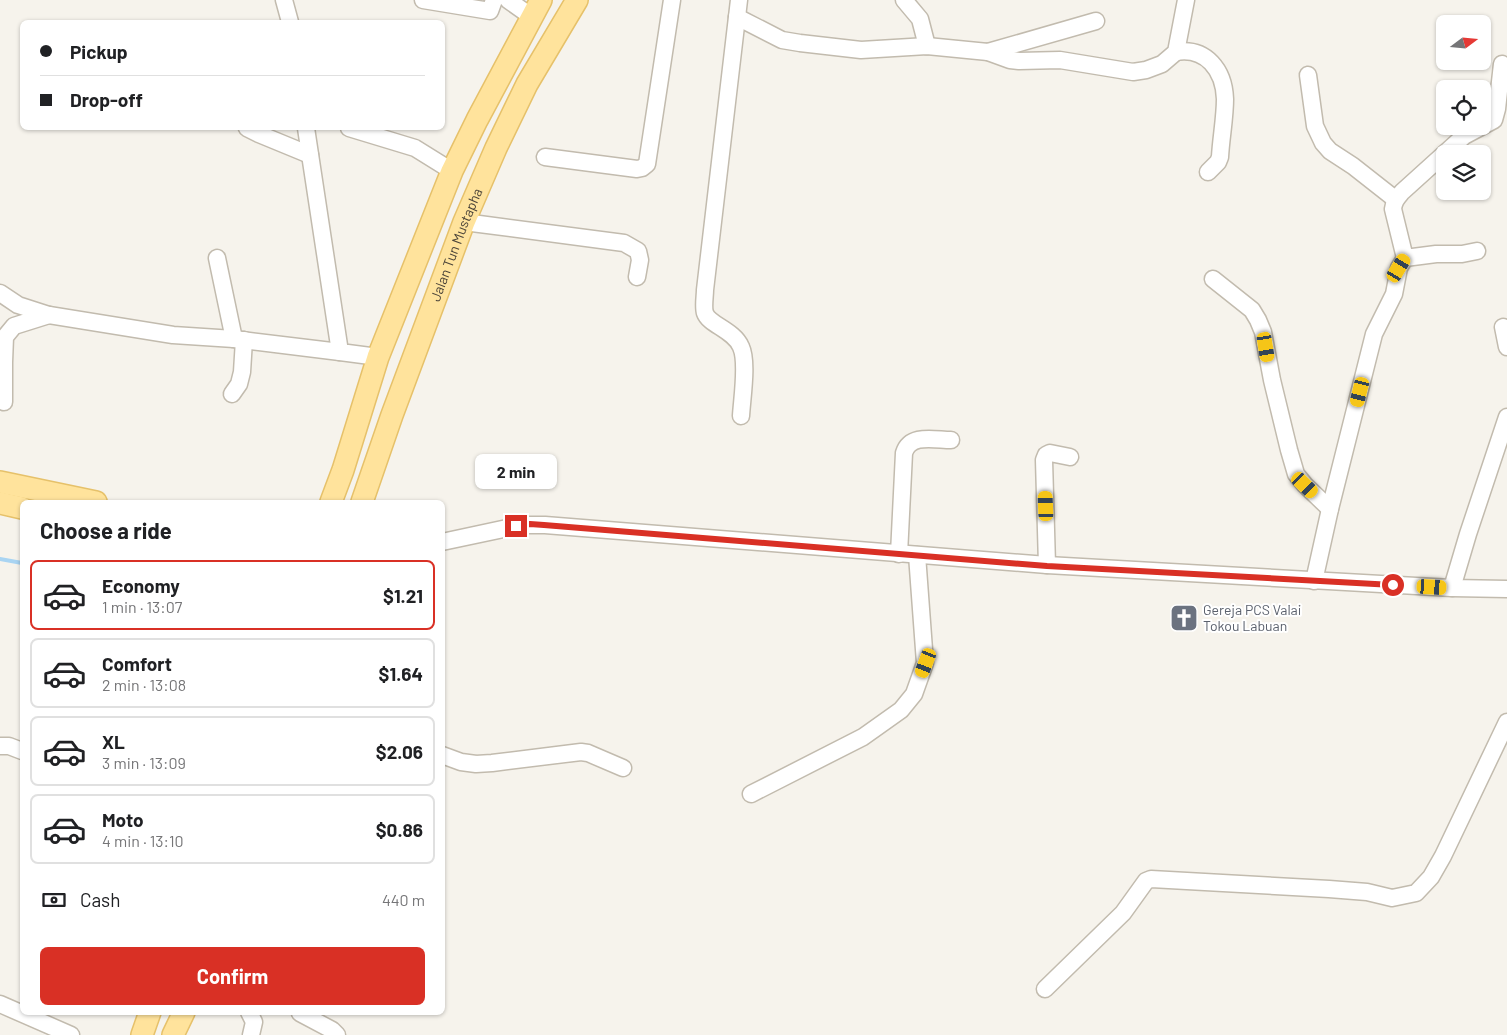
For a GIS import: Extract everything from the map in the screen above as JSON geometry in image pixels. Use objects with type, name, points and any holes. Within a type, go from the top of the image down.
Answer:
[{"type":"main road","name":"Jalan Tun Mustapha","points":[[369,497],[392,415],[464,222],[496,148],[527,84],[577,0]]},
{"type":"main road","points":[[332,500],[378,357],[452,171],[536,8]]},
{"type":"main road","points":[[316,500],[343,470]]},
{"type":"main road","points":[[0,482],[86,500]]},
{"type":"main road","points":[[0,503],[20,508]]},
{"type":"main road","points":[[142,1035],[149,1015]]},
{"type":"main road","points":[[173,1035],[183,1015]]},
{"type":"street","points":[[284,0],[289,20]]},
{"type":"street","points":[[422,0],[490,11],[494,0]]},
{"type":"street","points":[[508,0],[536,8]]},
{"type":"street","points":[[545,157],[637,169],[647,164],[672,0]]},
{"type":"street","points":[[739,0],[704,312],[709,319],[736,337],[745,356],[741,416]]},
{"type":"street","points":[[904,0],[920,19],[927,46]]},
{"type":"street","points":[[1176,52],[1186,0]]},
{"type":"street","points":[[737,17],[782,40],[861,50],[927,46],[988,52],[1010,60],[1060,60],[1133,72],[1146,70],[1162,64],[1176,52],[1186,50],[1203,55],[1214,65],[1219,74],[1225,98],[1220,157],[1218,162],[1208,172]]},
{"type":"street","points":[[988,52],[1096,21]]},
{"type":"street","points":[[1314,581],[1374,334],[1394,294],[1399,268],[1405,258],[1393,209],[1396,199],[1464,136],[1494,120],[1502,64]]},
{"type":"street","points":[[1308,75],[1315,126],[1323,143],[1330,151],[1396,199]]},
{"type":"street","points":[[251,130],[310,155]]},
{"type":"street","points":[[306,130],[340,352]]},
{"type":"street","points":[[356,130],[415,148],[452,171]]},
{"type":"street","points":[[464,222],[624,243],[638,251],[640,260],[637,277]]},
{"type":"street","points":[[1405,258],[1436,254],[1462,254],[1477,250]]},
{"type":"street","points":[[217,258],[239,339],[242,372],[239,384],[232,394]]},
{"type":"street","points":[[1213,279],[1252,310],[1258,320],[1263,332],[1272,380],[1296,474],[1330,509]]},
{"type":"street","points":[[0,293],[18,305],[49,315],[173,335],[239,339],[378,357]]},
{"type":"street","points":[[4,402],[5,337],[14,326],[49,315]]},
{"type":"street","points":[[1503,328],[1507,347]]},
{"type":"street","points":[[1452,588],[1507,417]]},
{"type":"street","points":[[899,554],[904,452],[906,447],[910,442],[917,439],[951,440]]},
{"type":"street","points":[[1047,566],[1044,460],[1046,455],[1050,453],[1070,457]]},
{"type":"street","points":[[445,541],[530,524],[1047,566],[1452,588],[1507,589]]},
{"type":"street","points":[[751,794],[863,736],[901,710],[914,694],[926,663],[917,555]]},
{"type":"street","points":[[1044,989],[1123,913],[1146,881],[1151,879],[1329,889],[1367,892],[1392,898],[1416,893],[1432,877],[1507,722]]},
{"type":"street","points":[[0,746],[9,746],[20,750]]},
{"type":"street","points":[[445,756],[461,762],[476,764],[581,752],[588,753],[623,768]]},
{"type":"street","points":[[0,1004],[20,1013]]},
{"type":"street","points":[[25,1015],[71,1035]]},
{"type":"street","points":[[250,1015],[254,1022],[251,1035]]},
{"type":"street","points":[[304,1015],[332,1030],[337,1035]]},
{"type":"waterway","points":[[0,559],[20,563]]},
{"type":"place","name":"Gereja PCS Valai Tokou Labuan","points":[[1184,618]]},
{"type":"route","points":[[516,526],[544,525],[1047,566],[1393,585]]}]
